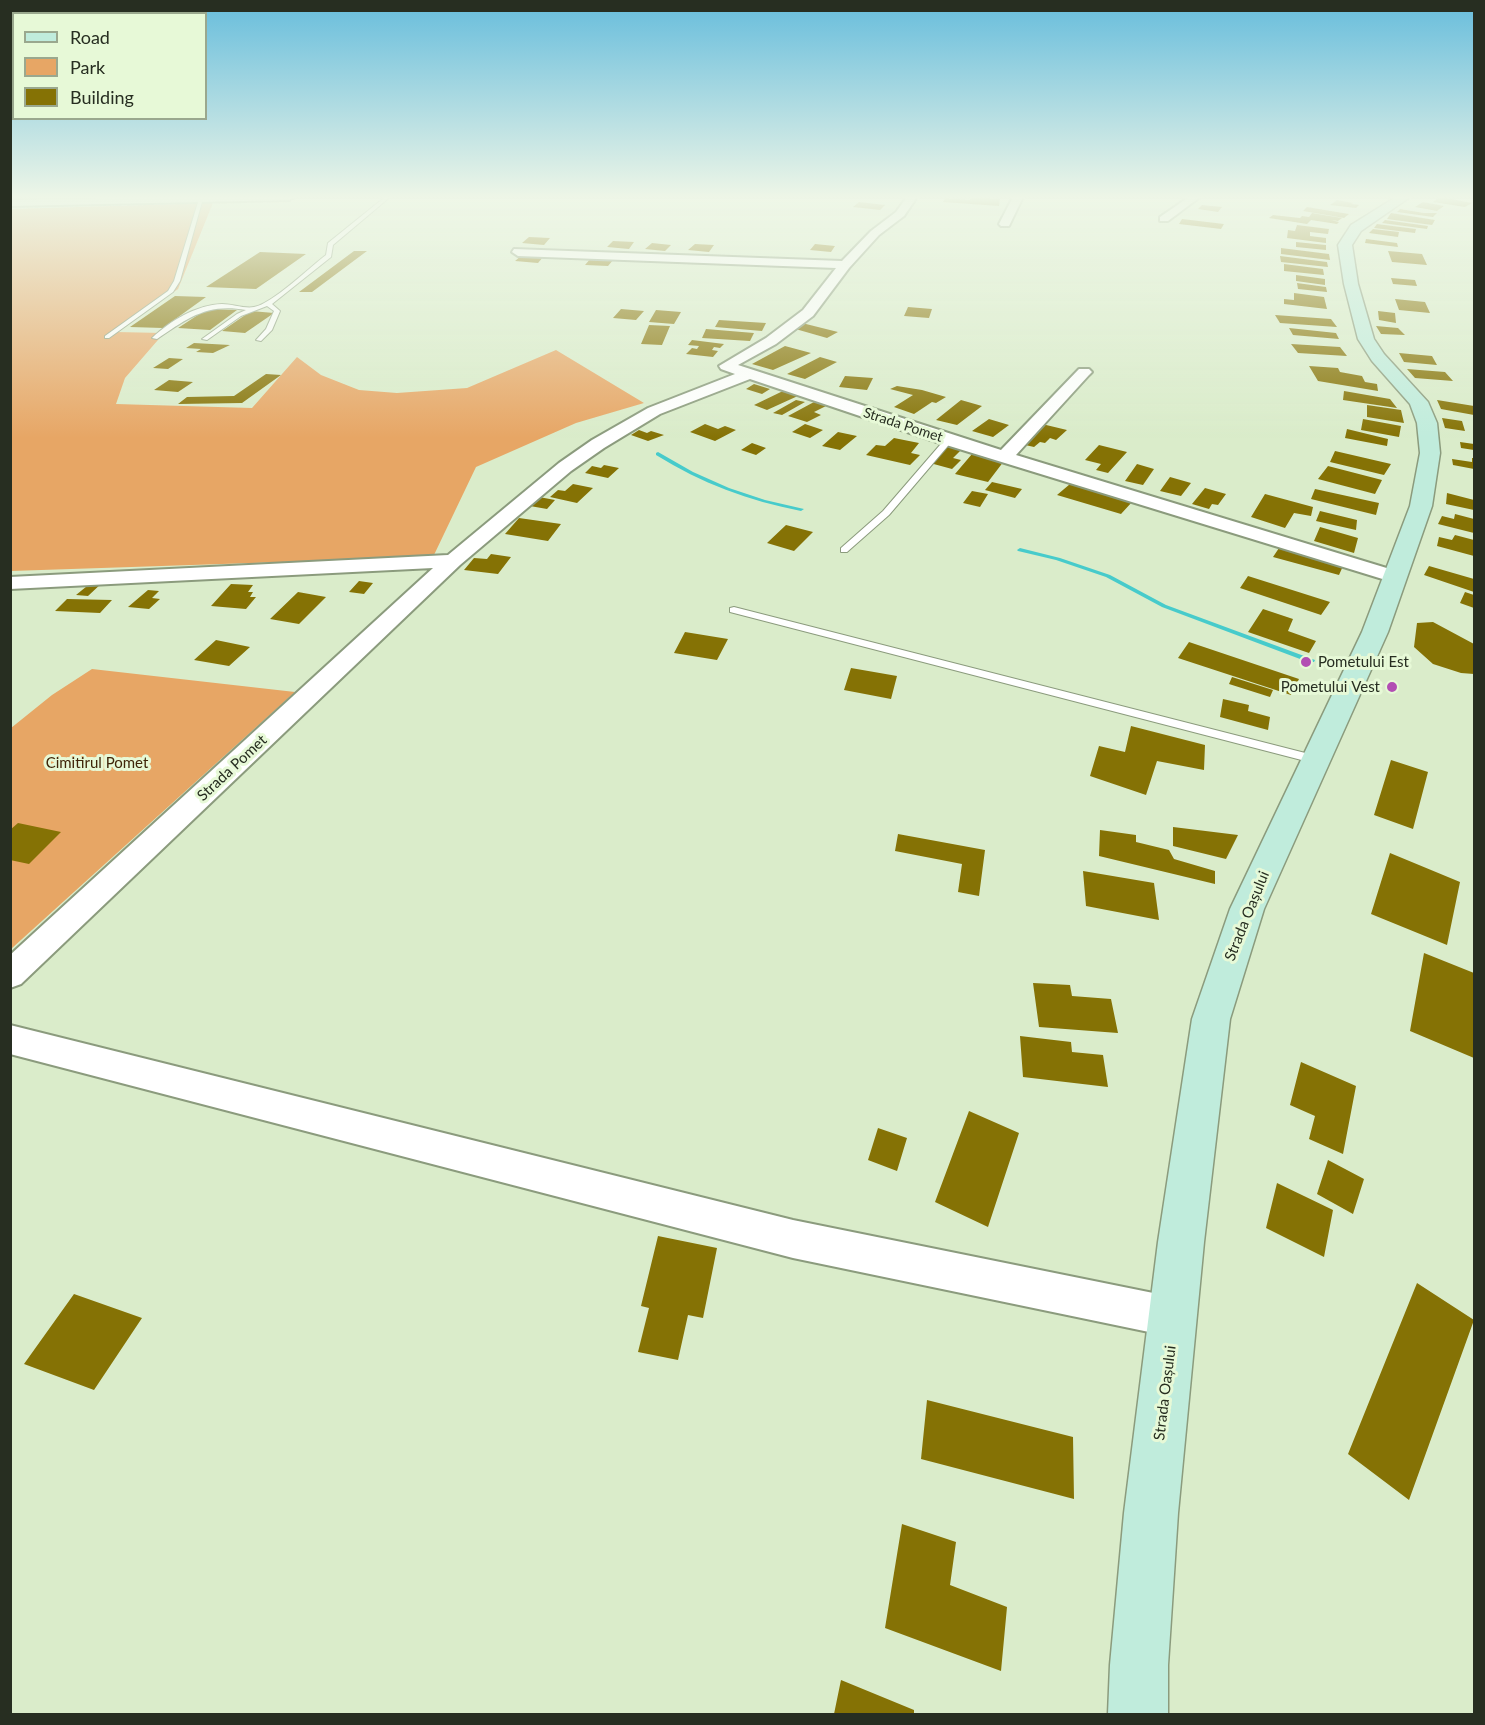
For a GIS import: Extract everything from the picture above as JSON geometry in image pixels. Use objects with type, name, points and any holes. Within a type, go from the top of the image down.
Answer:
[{"type":"main road","name":"Strada Oașului","points":[[1138,1714],[1139,1665],[1150,1525],[1173,1317],[1211,1019],[1247,909],[1375,632],[1421,506],[1430,453],[1427,423],[1419,402],[1378,357],[1366,339],[1350,278]]},
{"type":"street","points":[[750,374],[726,366],[771,341],[808,313],[835,278]]},
{"type":"street","points":[[1004,457],[1084,372]]},
{"type":"street","name":"Strada Pomet","points":[[10,975],[453,561],[565,467],[598,444],[654,411],[750,374],[949,440],[1395,577]]},
{"type":"street","points":[[10,583],[453,561]]},
{"type":"street","points":[[10,1039],[793,1239],[1173,1317]]},
{"type":"lane","points":[[107,337],[170,292],[178,278]]},
{"type":"lane","points":[[205,339],[252,309],[268,304],[301,278]]},
{"type":"lane","points":[[259,340],[269,330],[277,311],[268,304]]},
{"type":"lane","points":[[155,338],[195,310],[205,307],[252,309]]},
{"type":"lane","points":[[844,550],[886,513],[949,440]]},
{"type":"lane","points":[[735,610],[1317,760]]},
{"type":"green space","points":[[10,278],[183,278],[178,289],[116,332],[164,333],[125,378],[116,404],[252,408],[297,357],[321,375],[359,390],[397,393],[467,388],[556,350],[644,403],[576,423],[476,467],[433,557],[11,571]]},
{"type":"green space","name":"Cimitirul Pomet","points":[[92,669],[295,692],[11,949],[11,728],[52,695]]},
{"type":"building","points":[[221,278],[272,278],[256,289],[206,287]]},
{"type":"building","points":[[318,278],[331,278],[312,292],[299,292]]},
{"type":"building","points":[[1296,278],[1325,279],[1325,285],[1296,281]]},
{"type":"building","points":[[1391,278],[1415,280],[1417,286],[1393,284]]},
{"type":"building","points":[[1297,283],[1326,287],[1327,292],[1298,289]]},
{"type":"building","points":[[1294,293],[1324,297],[1327,309],[1284,304],[1284,299],[1294,300]]},
{"type":"building","points":[[175,296],[206,297],[163,328],[130,327]]},
{"type":"building","points":[[1395,299],[1425,302],[1430,313],[1399,310]]},
{"type":"building","points":[[908,307],[932,309],[929,318],[904,316]]},
{"type":"building","points":[[207,309],[237,310],[210,330],[178,328]]},
{"type":"building","points":[[621,309],[644,311],[636,320],[613,318]]},
{"type":"building","points":[[656,310],[681,312],[674,324],[649,322]]},
{"type":"building","points":[[251,311],[274,313],[245,333],[222,331]]},
{"type":"building","points":[[1378,311],[1395,313],[1396,323],[1379,320]]},
{"type":"building","points":[[1275,315],[1331,319],[1337,327],[1280,323]]},
{"type":"building","points":[[719,320],[766,323],[762,331],[715,327]]},
{"type":"building","points":[[802,323],[838,332],[827,338],[792,328]]},
{"type":"building","points":[[649,325],[670,326],[662,345],[641,344]]},
{"type":"building","points":[[1376,326],[1398,328],[1405,335],[1381,334]]},
{"type":"building","points":[[1289,328],[1336,333],[1339,339],[1293,335]]},
{"type":"building","points":[[706,329],[754,333],[750,341],[702,338]]},
{"type":"building","points":[[692,340],[724,344],[720,348],[714,347],[712,350],[718,351],[713,357],[686,354],[692,348],[697,349],[699,346],[688,345]]},
{"type":"building","points":[[194,343],[230,345],[213,353],[196,352],[201,349],[186,348]]},
{"type":"building","points":[[1291,344],[1340,347],[1347,356],[1298,353]]},
{"type":"building","points":[[785,346],[811,353],[773,370],[752,364]]},
{"type":"building","points":[[1399,353],[1432,356],[1437,365],[1404,362]]},
{"type":"building","points":[[820,357],[837,362],[805,379],[787,374]]},
{"type":"building","points":[[169,358],[183,359],[168,369],[153,368]]},
{"type":"building","points":[[1309,366],[1338,368],[1340,372],[1362,376],[1365,382],[1377,384],[1378,391],[1318,381]]},
{"type":"building","points":[[1407,369],[1445,372],[1453,381],[1415,378]]},
{"type":"building","points":[[266,374],[281,375],[242,403],[178,404],[187,397],[234,396]]},
{"type":"building","points":[[845,376],[873,378],[867,390],[839,387]]},
{"type":"building","points":[[169,380],[193,382],[178,392],[154,390]]},
{"type":"building","points":[[754,384],[770,389],[762,394],[746,389]]},
{"type":"building","points":[[897,386],[946,397],[936,403],[932,402],[914,414],[894,407],[913,395],[890,389]]},
{"type":"building","points":[[785,390],[800,395],[767,410],[754,405]]},
{"type":"building","points":[[1344,391],[1390,399],[1397,408],[1343,400]]},
{"type":"building","points":[[796,400],[805,402],[782,415],[773,413]]},
{"type":"building","points":[[961,400],[982,406],[957,425],[936,420]]},
{"type":"building","points":[[1437,400],[1474,406],[1474,415],[1441,409]]},
{"type":"building","points":[[814,402],[826,406],[814,412],[821,415],[807,422],[788,416]]},
{"type":"building","points":[[1367,405],[1401,410],[1404,423],[1367,417]]},
{"type":"building","points":[[1442,418],[1462,421],[1465,431],[1445,428]]},
{"type":"building","points":[[989,419],[1009,425],[993,437],[972,431]]},
{"type":"building","points":[[1363,419],[1401,426],[1399,437],[1361,430]]},
{"type":"building","points":[[705,424],[718,429],[725,426],[736,430],[715,441],[690,432]]},
{"type":"building","points":[[805,424],[823,430],[810,438],[792,432]]},
{"type":"building","points":[[1042,424],[1067,430],[1056,440],[1050,438],[1045,443],[1040,442],[1034,447],[1021,444]]},
{"type":"building","points":[[1347,429],[1388,439],[1387,446],[1345,438]]},
{"type":"building","points":[[639,430],[664,435],[648,441],[631,435]]},
{"type":"building","points":[[838,432],[857,436],[840,450],[822,446]]},
{"type":"building","points":[[894,438],[919,443],[911,453],[920,455],[910,465],[866,455],[876,445],[885,446]]},
{"type":"building","points":[[1460,442],[1474,444],[1474,450],[1461,448]]},
{"type":"building","points":[[752,443],[766,448],[756,455],[741,450]]},
{"type":"building","points":[[947,445],[962,449],[953,458],[961,460],[952,469],[930,463]]},
{"type":"building","points":[[1099,445],[1127,452],[1108,473],[1096,470],[1101,464],[1085,460]]},
{"type":"building","points":[[1335,451],[1391,464],[1384,475],[1330,462]]},
{"type":"building","points":[[972,454],[1004,461],[988,482],[955,474]]},
{"type":"building","points":[[1474,458],[1474,469],[1453,465],[1452,459],[1472,462]]},
{"type":"building","points":[[1137,464],[1154,469],[1143,485],[1125,481]]},
{"type":"building","points":[[604,465],[619,468],[608,478],[585,473],[592,466],[601,468]]},
{"type":"building","points":[[1328,466],[1382,480],[1375,494],[1318,479]]},
{"type":"building","points":[[1170,477],[1191,483],[1181,496],[1160,491]]},
{"type":"building","points":[[992,482],[1022,489],[1015,498],[985,490]]},
{"type":"building","points":[[573,484],[593,488],[577,503],[550,497],[558,490],[565,491]]},
{"type":"building","points":[[1070,484],[1132,502],[1121,514],[1057,495]]},
{"type":"building","points":[[1205,488],[1226,494],[1218,505],[1212,504],[1209,509],[1192,504]]},
{"type":"building","points":[[1315,489],[1379,503],[1376,515],[1311,499]]},
{"type":"building","points":[[972,491],[988,494],[980,507],[963,503]]},
{"type":"building","points":[[1447,493],[1474,500],[1474,510],[1446,504]]},
{"type":"building","points":[[1265,494],[1313,507],[1311,516],[1294,513],[1285,528],[1251,517]]},
{"type":"building","points":[[539,497],[555,500],[547,509],[530,506]]},
{"type":"building","points":[[1320,511],[1357,520],[1356,530],[1316,521]]},
{"type":"building","points":[[1455,514],[1474,519],[1474,533],[1438,524],[1442,516],[1454,519]]},
{"type":"building","points":[[519,518],[561,524],[548,541],[505,534]]},
{"type":"building","points":[[786,525],[813,532],[794,551],[767,543]]},
{"type":"building","points":[[1320,527],[1358,538],[1354,553],[1314,541]]},
{"type":"building","points":[[1455,535],[1474,540],[1474,556],[1437,546],[1439,537],[1452,540]]},
{"type":"building","points":[[1279,548],[1343,566],[1339,575],[1273,557]]},
{"type":"building","points":[[491,554],[511,557],[498,574],[464,570],[474,558],[487,559]]},
{"type":"building","points":[[1429,566],[1474,579],[1474,592],[1424,575]]},
{"type":"building","points":[[1248,576],[1330,602],[1321,615],[1240,588]]},
{"type":"building","points":[[359,581],[373,583],[364,594],[349,592]]},
{"type":"building","points":[[92,582],[103,582],[88,596],[76,595]]},
{"type":"building","points":[[231,584],[253,585],[248,592],[253,592],[250,597],[256,597],[246,609],[211,606]]},
{"type":"building","points":[[148,590],[159,591],[152,598],[160,599],[149,609],[128,607]]},
{"type":"building","points":[[298,592],[326,597],[299,624],[270,619]]},
{"type":"building","points":[[1465,592],[1474,595],[1474,608],[1460,603]]},
{"type":"building","points":[[67,599],[112,600],[100,613],[55,611]]},
{"type":"building","points":[[1263,609],[1293,619],[1288,631],[1316,641],[1309,653],[1248,632]]},
{"type":"building","points":[[1433,622],[1474,644],[1474,674],[1461,673],[1433,664],[1414,647],[1417,623]]},
{"type":"building","points":[[685,632],[728,639],[717,660],[674,653]]},
{"type":"building","points":[[216,640],[250,647],[229,666],[194,660]]},
{"type":"building","points":[[1189,642],[1299,679],[1291,695],[1178,658]]},
{"type":"building","points":[[851,668],[897,676],[891,699],[844,690]]},
{"type":"building","points":[[1232,677],[1273,690],[1270,697],[1229,684]]},
{"type":"building","points":[[1223,699],[1249,705],[1248,711],[1270,717],[1268,730],[1220,717]]},
{"type":"building","points":[[1131,726],[1205,745],[1204,770],[1157,761],[1146,795],[1090,776],[1099,746],[1125,752]]},
{"type":"building","points":[[1391,760],[1428,772],[1413,829],[1374,815]]},
{"type":"building","points":[[18,823],[61,832],[29,864],[10,860],[10,830]]},
{"type":"building","points":[[1173,827],[1238,835],[1226,859],[1173,846]]},
{"type":"building","points":[[1100,830],[1136,835],[1136,842],[1169,850],[1174,859],[1215,871],[1215,884],[1099,856]]},
{"type":"building","points":[[898,834],[985,850],[979,896],[958,892],[962,864],[895,851]]},
{"type":"building","points":[[1390,853],[1460,882],[1447,945],[1371,914]]},
{"type":"building","points":[[1083,871],[1154,883],[1159,920],[1086,906]]},
{"type":"building","points":[[1424,953],[1474,973],[1474,1058],[1410,1031]]},
{"type":"building","points":[[1033,983],[1070,985],[1072,996],[1111,999],[1118,1033],[1039,1027]]},
{"type":"building","points":[[1020,1036],[1071,1042],[1072,1052],[1103,1055],[1108,1087],[1023,1077]]},
{"type":"building","points":[[1301,1062],[1356,1086],[1343,1154],[1309,1139],[1315,1116],[1290,1105]]},
{"type":"building","points":[[969,1111],[1019,1133],[988,1227],[935,1202]]},
{"type":"building","points":[[878,1128],[907,1138],[897,1171],[868,1160]]},
{"type":"building","points":[[1328,1160],[1364,1179],[1353,1214],[1317,1194]]},
{"type":"building","points":[[1277,1183],[1333,1210],[1324,1257],[1266,1228]]},
{"type":"building","points":[[658,1236],[717,1248],[703,1318],[688,1315],[678,1360],[638,1352],[649,1308],[641,1306]]},
{"type":"building","points":[[1417,1283],[1474,1320],[1409,1500],[1348,1454]]},
{"type":"building","points":[[74,1294],[142,1318],[94,1390],[24,1364]]},
{"type":"building","points":[[927,1400],[1073,1437],[1074,1499],[921,1459]]},
{"type":"building","points":[[902,1524],[956,1542],[950,1585],[1007,1607],[1001,1671],[885,1628]]},
{"type":"building","points":[[841,1680],[914,1710],[914,1714],[834,1714]]},
{"type":"waterway","points":[[658,454],[726,489],[763,501],[801,509]]},
{"type":"waterway","points":[[1020,550],[1058,559],[1108,576],[1164,606],[1311,660]]},
{"type":"place","name":"Pometului Est","points":[[1306,662]]},
{"type":"place","name":"Pometului Vest","points":[[1392,687]]}]
